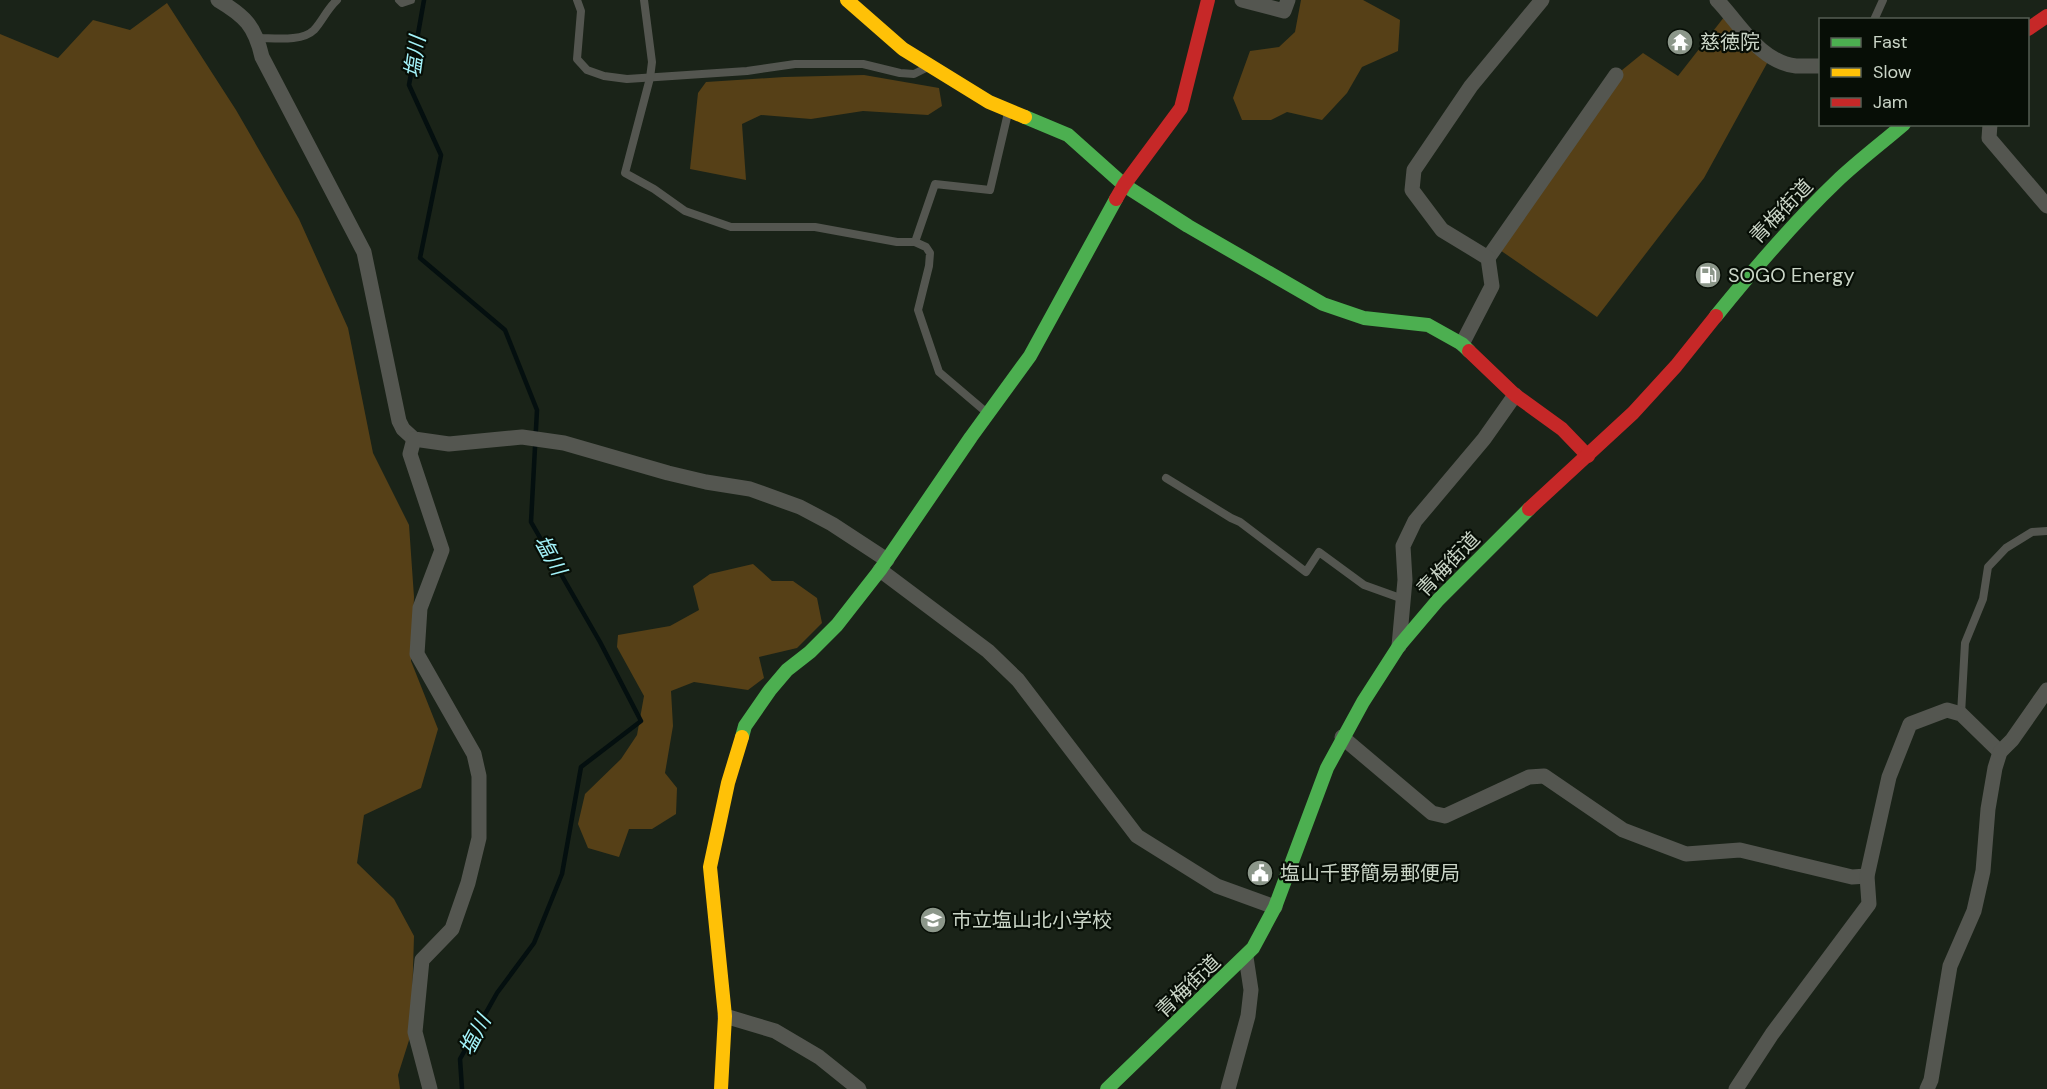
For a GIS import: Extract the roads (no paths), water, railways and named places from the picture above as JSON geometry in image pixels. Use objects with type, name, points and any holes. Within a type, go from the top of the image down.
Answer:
[{"type":"street","points":[[218,0],[237,11],[250,23],[258,38],[262,57],[364,252],[399,421],[403,429],[414,439],[449,444],[522,437],[564,443],[668,473],[750,489],[800,507],[821,518],[883,565],[988,651],[1018,680],[1137,836],[1217,886],[1275,907]]},
{"type":"street","points":[[847,0],[903,50],[989,102],[1068,135],[1124,185],[1188,226],[1323,304],[1364,318],[1428,325],[1462,344],[1515,395],[1562,429],[1588,456]]},
{"type":"street","points":[[721,1089],[725,1016],[710,867],[728,783],[746,726],[770,690],[787,670],[810,652],[837,625],[883,565],[1030,356],[1124,185],[1181,108],[1208,0]]},
{"type":"street","points":[[1242,0],[1284,11],[1288,0]]},
{"type":"street","points":[[1488,258],[1442,230],[1412,190],[1414,170],[1471,86],[1542,0]]},
{"type":"street","points":[[1717,0],[1753,43],[1771,56],[1794,66],[1819,66]]},
{"type":"street","points":[[2029,28],[2047,16]]},
{"type":"street","points":[[1462,344],[1492,286],[1488,258],[1616,75]]},
{"type":"street","name":"青梅街道","points":[[1107,1089],[1246,957],[1266,927],[1327,768],[1342,737],[1399,645],[1438,600],[1546,492],[1633,413],[1676,366],[1790,229],[1838,180],[1902,126]]},
{"type":"street","points":[[1990,126],[1989,138],[2047,207]]},
{"type":"street","points":[[1399,645],[1405,580],[1403,546],[1415,521],[1484,439],[1515,395]]},
{"type":"street","points":[[414,439],[410,454],[442,550],[420,609],[417,654],[474,754],[479,776],[479,838],[468,883],[452,929],[422,960],[415,1032],[430,1089]]},
{"type":"street","points":[[1928,1089],[1950,966],[1974,911],[1983,871],[1988,809],[1995,768],[2000,753],[2012,740],[2047,690]]},
{"type":"street","points":[[1736,1089],[1772,1034],[1869,904],[1867,876],[1889,777],[1910,724],[1947,710],[1961,714],[2000,753]]},
{"type":"street","points":[[1342,737],[1432,813],[1445,816],[1529,777],[1544,776],[1623,830],[1686,854],[1740,850],[1852,877],[1867,876]]},
{"type":"street","points":[[1228,1089],[1248,1016],[1251,990],[1246,957]]},
{"type":"street","points":[[725,1016],[775,1031],[819,1057],[860,1089]]},
{"type":"lane","points":[[258,38],[303,36],[313,30],[328,8],[337,0]]},
{"type":"lane","points":[[399,0],[402,3],[411,0]]},
{"type":"lane","points":[[577,0],[581,11],[577,58],[587,70],[604,76],[627,80],[747,71],[795,64],[863,64],[914,74],[930,67]]},
{"type":"lane","points":[[644,0],[652,62],[650,78],[625,173],[654,189],[685,211],[731,227],[814,227],[897,243],[915,243],[926,247],[930,253],[929,266],[918,310],[939,372],[988,414]]},
{"type":"lane","points":[[1875,18],[1883,0]]},
{"type":"lane","points":[[915,243],[935,184],[990,190],[1009,111]]},
{"type":"lane","points":[[1166,478],[1240,522],[1306,572],[1319,552],[1364,585],[1403,599]]},
{"type":"lane","points":[[1961,714],[1965,643],[1983,599],[1988,567],[2006,548],[2031,532],[2047,531]]},
{"type":"waterway","name":"塩川","points":[[424,0],[409,85],[441,155],[420,258],[505,330],[537,410],[531,522],[600,642],[641,721],[581,767],[562,874],[534,943],[497,993],[460,1059],[462,1089]]},
{"type":"place","name":"慈徳院","points":[[1680,42]]},
{"type":"place","name":"SOGO Energy","points":[[1708,275]]},
{"type":"place","name":"塩山千野簡易郵便局","points":[[1260,873]]},
{"type":"place","name":"市立塩山北小学校","points":[[933,920]]}]
